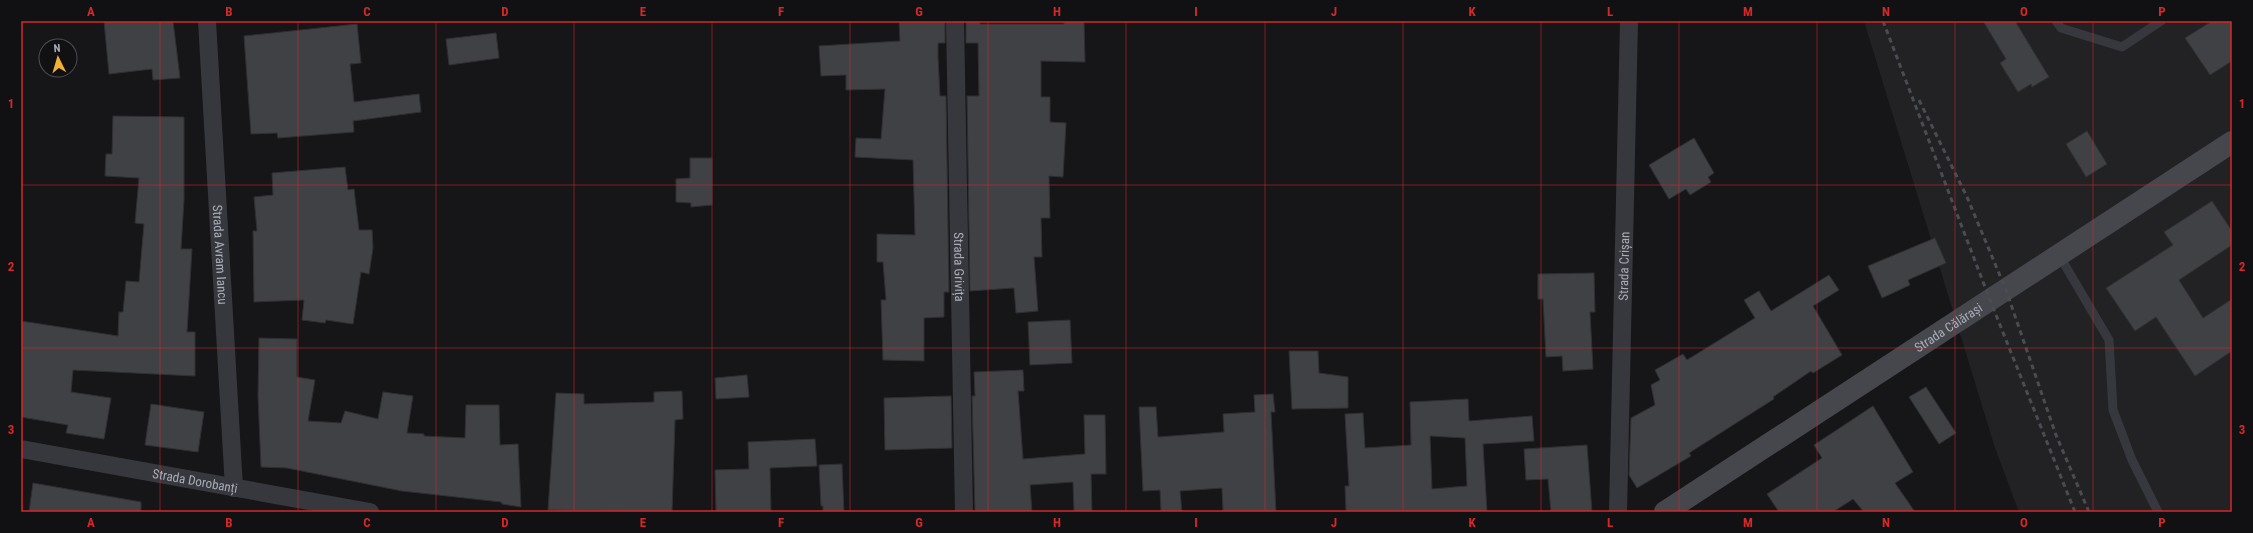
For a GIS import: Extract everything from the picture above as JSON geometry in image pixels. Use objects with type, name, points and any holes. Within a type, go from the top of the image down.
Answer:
[{"type":"main road","name":"Strada Călărași","points":[[1665,512],[2232,142]]},
{"type":"street","name":"Strada Avram Iancu","points":[[207,21],[234,488]]},
{"type":"street","name":"Strada Grivița","points":[[955,21],[964,512]]},
{"type":"street","name":"Strada Crișan","points":[[1618,512],[1629,21]]},
{"type":"street","name":"Strada Dorobanți","points":[[21,449],[359,511]]},
{"type":"lane","points":[[2056,21],[2061,28],[2122,46],[2161,21]]},
{"type":"lane","points":[[2059,255],[2109,340],[2113,410],[2132,460],[2158,512]]},
{"type":"shaded area","points":[[1864,21],[2232,21],[2232,512],[2019,512],[1995,448]]},
{"type":"building","points":[[104,21],[173,21],[180,78],[153,80],[152,69],[109,74]]},
{"type":"building","points":[[899,21],[945,21],[945,43],[938,43],[938,57],[940,96],[946,96],[949,292],[944,292],[944,317],[924,318],[924,361],[883,360],[881,300],[886,300],[883,262],[877,262],[877,234],[915,235],[913,160],[855,157],[856,138],[881,139],[885,89],[846,90],[846,75],[821,76],[819,46],[900,41]]},
{"type":"building","points":[[966,21],[980,21],[980,24],[1064,24],[1064,21],[1084,21],[1085,62],[1041,61],[1041,97],[1050,97],[1050,122],[1066,123],[1063,177],[1049,176],[1050,218],[1041,218],[1042,257],[1034,257],[1038,311],[1016,313],[1014,288],[970,291],[967,96],[979,96],[978,43],[966,43]]},
{"type":"building","points":[[1983,21],[2015,21],[2049,77],[2032,87],[2031,84],[2018,92],[2000,63],[2006,59]]},
{"type":"building","points":[[2212,21],[2232,21],[2232,61],[2210,75],[2185,38]]},
{"type":"building","points":[[357,24],[361,63],[350,64],[354,102],[419,94],[421,112],[353,121],[354,132],[278,138],[277,133],[251,134],[244,36]]},
{"type":"building","points":[[496,33],[499,58],[449,65],[446,39]]},
{"type":"building","points":[[113,116],[184,117],[184,200],[181,249],[192,249],[187,332],[195,332],[195,376],[73,370],[71,392],[111,398],[104,439],[66,433],[68,425],[21,417],[21,321],[118,336],[119,312],[123,312],[126,281],[139,282],[144,224],[135,223],[139,178],[105,176],[106,154],[112,154]]},
{"type":"building","points":[[2087,131],[2107,164],[2086,177],[2066,144]]},
{"type":"building","points":[[1694,138],[1714,173],[1708,177],[1711,182],[1690,195],[1686,189],[1669,199],[1649,165]]},
{"type":"building","points":[[690,158],[712,158],[712,205],[691,207],[691,203],[676,202],[676,179],[690,178]]},
{"type":"building","points":[[345,167],[348,190],[354,189],[359,230],[372,230],[373,248],[369,274],[361,272],[353,324],[326,320],[325,323],[302,320],[304,300],[254,302],[253,231],[257,231],[254,197],[273,195],[272,173]]},
{"type":"building","points":[[2212,201],[2232,231],[2232,245],[2179,280],[2203,318],[2232,299],[2232,351],[2195,376],[2156,317],[2135,331],[2106,288],[2173,245],[2164,232]]},
{"type":"building","points":[[1935,238],[1946,263],[1908,280],[1910,285],[1882,298],[1868,266]]},
{"type":"building","points":[[1594,273],[1595,312],[1590,312],[1593,369],[1563,371],[1562,356],[1546,357],[1543,299],[1538,299],[1538,274]]},
{"type":"building","points":[[1829,275],[1839,290],[1813,306],[1842,355],[1813,373],[1811,371],[1773,397],[1774,399],[1689,453],[1691,456],[1637,488],[1629,475],[1631,418],[1655,405],[1651,385],[1660,380],[1655,370],[1683,354],[1687,360],[1755,318],[1744,300],[1759,291],[1771,311]]},
{"type":"building","points":[[1070,320],[1072,363],[1030,365],[1028,322]]},
{"type":"building","points":[[259,338],[297,339],[297,377],[315,380],[308,421],[341,423],[345,411],[378,419],[383,392],[413,396],[407,433],[424,434],[424,436],[465,438],[466,405],[499,405],[500,445],[518,444],[521,507],[502,504],[501,502],[402,491],[287,468],[261,467],[258,396]]},
{"type":"building","points":[[1289,351],[1318,351],[1319,373],[1348,377],[1348,408],[1292,409]]},
{"type":"building","points":[[1023,370],[1024,391],[1018,391],[1023,459],[1085,454],[1084,415],[1105,415],[1106,474],[1091,474],[1092,512],[1074,512],[1073,482],[1030,485],[1032,512],[975,512],[972,396],[975,396],[974,372]]},
{"type":"building","points":[[747,375],[749,397],[716,399],[715,378]]},
{"type":"building","points":[[1926,387],[1956,433],[1939,444],[1909,397]]},
{"type":"building","points":[[682,391],[683,419],[675,420],[672,512],[548,510],[556,393],[584,394],[584,404],[654,402],[654,392]]},
{"type":"building","points":[[1273,394],[1275,412],[1271,412],[1276,512],[1223,512],[1222,488],[1180,491],[1182,512],[1161,512],[1160,490],[1143,491],[1139,407],[1156,407],[1158,437],[1224,432],[1223,414],[1255,412],[1254,395]]},
{"type":"building","points":[[951,396],[952,448],[885,450],[884,398]]},
{"type":"building","points":[[1468,399],[1469,421],[1532,416],[1534,441],[1483,444],[1487,512],[1346,512],[1345,486],[1349,486],[1345,414],[1363,413],[1365,448],[1411,445],[1410,402]],"holes":[[[1430,436],[1465,438],[1467,486],[1432,489]]]},
{"type":"building","points":[[151,404],[204,412],[198,452],[145,445]]},
{"type":"building","points":[[1873,406],[1913,472],[1895,483],[1915,512],[1864,512],[1853,499],[1833,512],[1779,512],[1767,494],[1822,458],[1814,445]]},
{"type":"building","points":[[815,439],[817,466],[770,468],[771,512],[716,512],[715,470],[749,469],[748,442]]},
{"type":"building","points":[[1587,445],[1592,512],[1551,512],[1548,479],[1526,480],[1524,449]]},
{"type":"building","points":[[842,464],[844,512],[823,512],[823,506],[821,506],[819,465]]},
{"type":"building","points":[[33,483],[141,502],[141,512],[29,512]]},
{"type":"railway","points":[[1883,21],[1990,300],[2075,512]]},
{"type":"railway","points":[[1919,100],[1967,197],[2006,290],[2056,435],[2089,512]]}]
